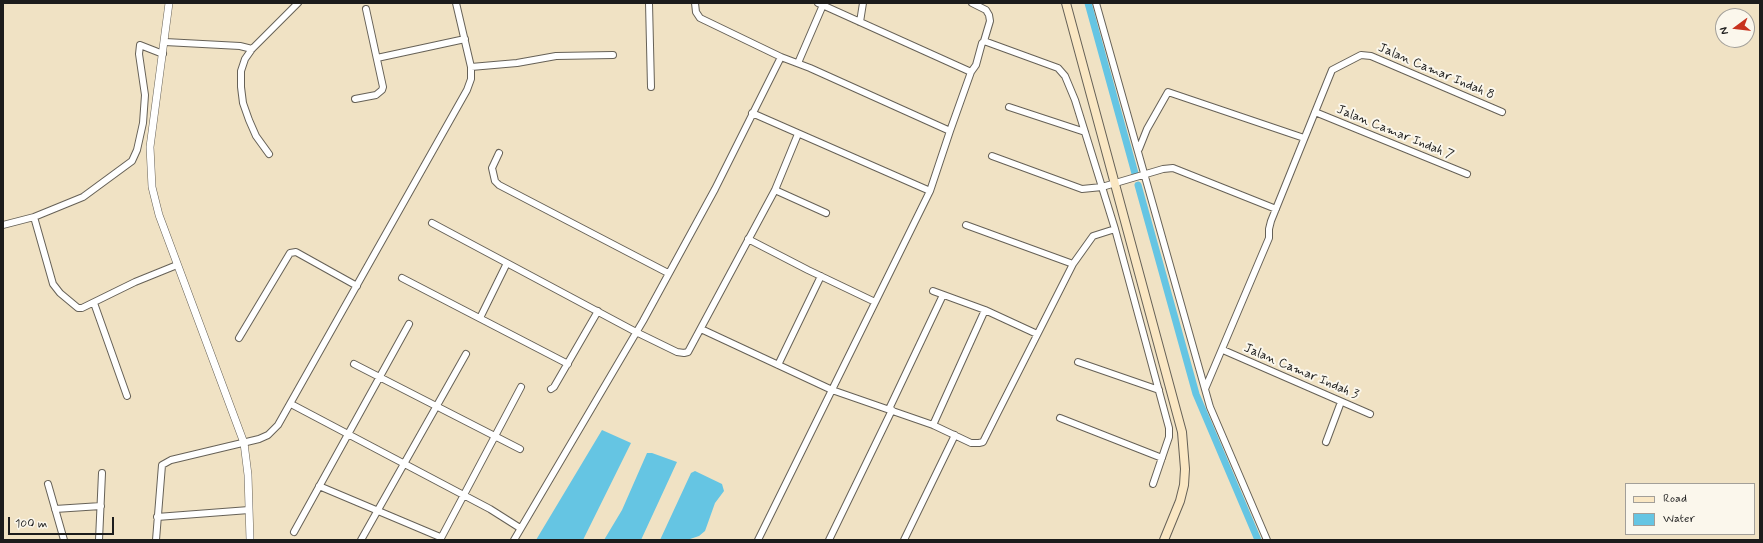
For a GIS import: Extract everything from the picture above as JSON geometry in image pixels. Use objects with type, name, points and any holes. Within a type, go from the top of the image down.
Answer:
[{"type":"main road","points":[[1066,3],[1182,432],[1185,469],[1184,485],[1180,501],[1164,540]]},
{"type":"street","points":[[169,3],[150,147],[150,173],[159,215],[244,443],[246,455],[250,540]]},
{"type":"street","points":[[269,154],[256,136],[243,103],[241,71],[245,59],[252,49],[298,3]]},
{"type":"street","points":[[156,540],[161,468],[164,463],[264,437],[272,432],[278,425],[467,90],[471,79],[471,67],[456,3]]},
{"type":"street","points":[[649,3],[651,87]]},
{"type":"street","points":[[695,3],[696,12],[700,18],[781,57],[798,63],[950,130]]},
{"type":"street","points":[[860,22],[863,3]]},
{"type":"street","points":[[758,540],[930,191],[950,130],[984,41],[990,21],[989,15],[983,8],[972,3]]},
{"type":"street","points":[[1096,3],[1146,174],[1205,389],[1216,420],[1268,540]]},
{"type":"street","points":[[798,63],[821,4],[971,72]]},
{"type":"street","points":[[356,99],[376,95],[382,90],[383,87],[366,9]]},
{"type":"street","points":[[377,58],[465,39]]},
{"type":"street","points":[[984,41],[1054,66],[1062,72],[1075,100],[1115,229],[1170,432],[1153,484]]},
{"type":"street","points":[[165,42],[240,46],[252,49]]},
{"type":"street","points":[[3,225],[34,217],[83,197],[134,157],[143,123],[145,95],[139,50],[140,45],[163,54]]},
{"type":"street","points":[[471,67],[516,63],[556,56],[613,55]]},
{"type":"street","name":"Jalan Camar Indah 8","points":[[1315,112],[1332,70],[1361,55],[1371,56],[1502,112]]},
{"type":"street","points":[[514,540],[613,374],[715,189],[781,57]]},
{"type":"street","points":[[1138,149],[1147,129],[1168,92],[1304,138]]},
{"type":"street","points":[[1009,107],[1085,132]]},
{"type":"street","points":[[1205,389],[1223,350],[1269,238],[1269,226],[1315,112]]},
{"type":"street","name":"Jalan Camar Indah 7","points":[[1315,112],[1467,174]]},
{"type":"street","points":[[752,113],[930,191]]},
{"type":"street","points":[[432,223],[636,332],[680,353],[688,352],[775,190],[798,134]]},
{"type":"street","points":[[498,153],[492,168],[492,175],[499,185],[668,272]]},
{"type":"street","points":[[992,156],[1082,189],[1102,187],[1162,169],[1173,168],[1276,209]]},
{"type":"street","points":[[775,190],[826,213]]},
{"type":"street","points":[[34,217],[49,264],[51,280],[60,293],[78,308],[94,303],[135,282],[177,265]]},
{"type":"street","points":[[966,225],[1073,264]]},
{"type":"street","points":[[701,329],[832,390],[933,425],[971,443],[982,442],[1073,264],[1093,236],[1115,229]]},
{"type":"street","points":[[748,239],[875,302]]},
{"type":"street","points":[[239,338],[290,253],[296,252],[357,286]]},
{"type":"street","points":[[480,318],[507,263]]},
{"type":"street","points":[[778,365],[821,276]]},
{"type":"street","points":[[402,278],[568,364]]},
{"type":"street","points":[[934,291],[985,310],[1037,334]]},
{"type":"street","points":[[829,540],[891,410],[943,295]]},
{"type":"street","points":[[94,303],[127,396]]},
{"type":"street","points":[[933,425],[985,310]]},
{"type":"street","points":[[551,389],[554,387],[568,364],[598,311]]},
{"type":"street","points":[[294,532],[409,324]]},
{"type":"street","name":"Jalan Camar Indah 3","points":[[1223,350],[1370,414]]},
{"type":"street","points":[[361,540],[466,354]]},
{"type":"street","points":[[1078,362],[1159,390]]},
{"type":"street","points":[[354,364],[520,449]]},
{"type":"street","points":[[319,486],[379,510],[440,538],[521,387]]},
{"type":"street","points":[[1326,442],[1341,402]]},
{"type":"street","points":[[291,404],[404,462],[490,509],[520,528]]},
{"type":"street","points":[[1060,418],[1162,458]]},
{"type":"street","points":[[904,540],[955,435]]},
{"type":"street","points":[[99,540],[102,473]]},
{"type":"street","points":[[48,484],[64,540]]},
{"type":"street","points":[[55,509],[101,506]]},
{"type":"street","points":[[157,517],[249,510]]},
{"type":"water","points":[[602,430],[631,443],[583,540],[536,540]]},
{"type":"water","points":[[647,453],[652,453],[677,462],[641,540],[604,540],[622,510]]},
{"type":"water","points":[[695,471],[722,484],[724,491],[715,503],[705,531],[699,536],[687,540],[660,540],[691,473]]},
{"type":"waterway","points":[[1088,3],[1136,177]]},
{"type":"waterway","points":[[1138,185],[1196,394],[1258,540]]}]
